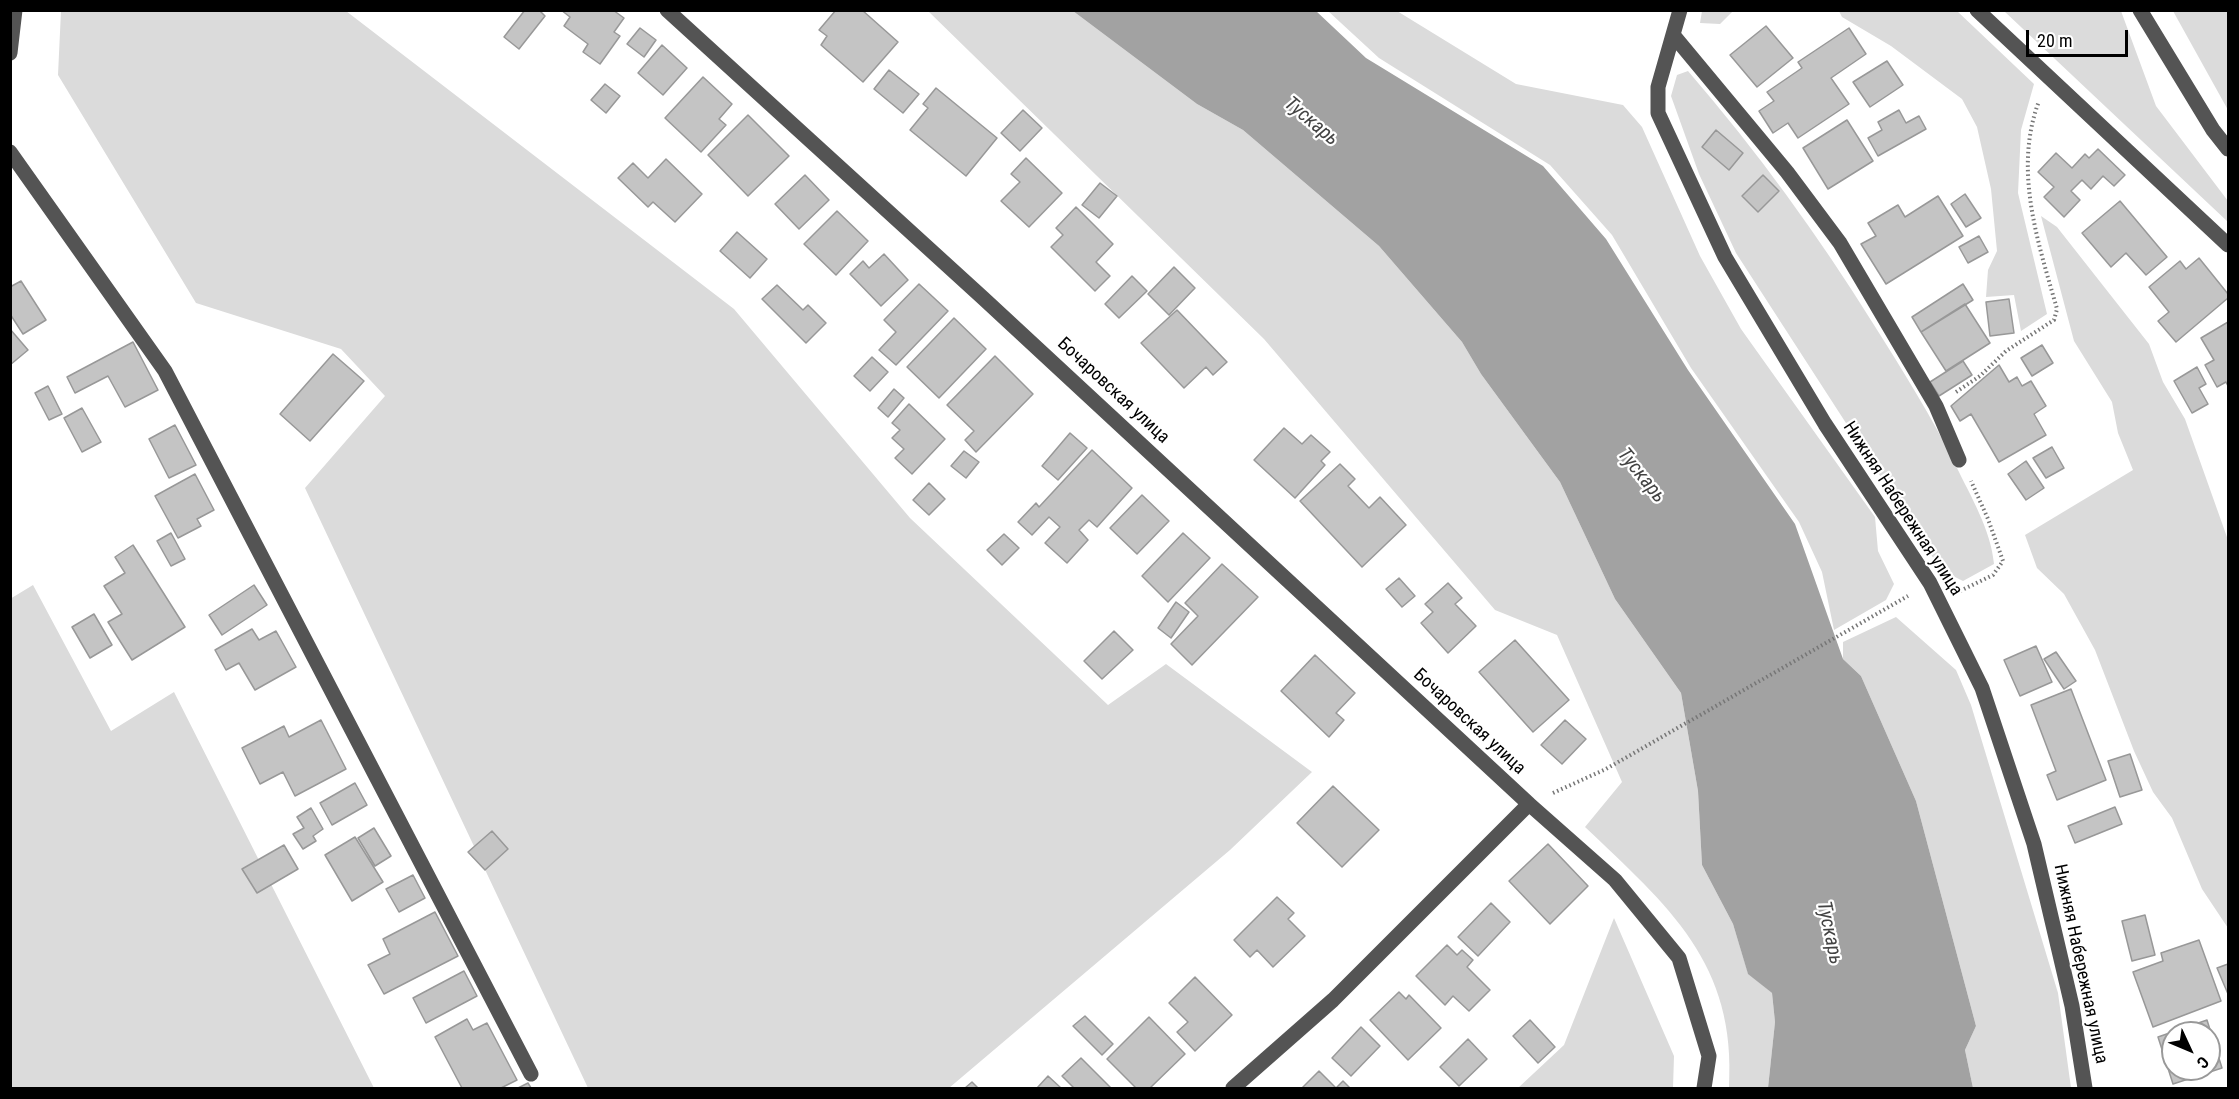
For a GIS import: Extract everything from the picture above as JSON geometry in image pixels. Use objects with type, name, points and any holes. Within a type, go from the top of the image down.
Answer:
[{"type":"street","points":[[10,53],[15,10]]},
{"type":"street","name":"Бочаровская улица","points":[[667,10],[983,298],[1529,804],[1615,880],[1679,958],[1709,1056],[1704,1089]]},
{"type":"street","name":"Нижняя Набережная улица","points":[[1680,10],[1658,87],[1658,113],[1725,257],[1825,424],[1930,583],[1982,688],[2034,844],[2072,1006],[2085,1089]]},
{"type":"street","points":[[1977,10],[2229,245]]},
{"type":"street","points":[[2140,10],[2213,130],[2229,149]]},
{"type":"street","points":[[1674,36],[1787,172],[1840,243],[1936,406],[1959,460]]},
{"type":"street","points":[[10,152],[165,370],[531,1074]]},
{"type":"street","points":[[1233,1089],[1333,1000],[1529,804]]},
{"type":"path","points":[[1936,406],[1980,376],[2006,351],[2054,320],[2057,309],[2027,185],[2034,114],[2049,78]]},
{"type":"path","points":[[1956,594],[1993,575],[2002,561],[1988,519],[1959,460]]},
{"type":"path","points":[[1529,804],[1606,769],[1909,595]]},
{"type":"shaded area","points":[[1702,10],[1733,11],[1720,24],[1700,23]]},
{"type":"shaded area","points":[[61,11],[346,11],[734,309],[910,518],[1108,705],[1166,664],[1312,772],[1230,850],[949,1088],[588,1088],[305,488],[385,396],[341,349],[196,303],[58,75]]},
{"type":"shaded area","points":[[928,11],[1073,11],[1197,104],[1243,130],[1379,246],[1462,342],[1481,374],[1560,482],[1615,599],[1681,693],[1698,791],[1702,865],[1733,924],[1748,973],[1772,993],[1775,1022],[1768,1088],[1729,1088],[1729,1044],[1722,1006],[1709,971],[1691,940],[1669,911],[1585,827],[1622,782],[1557,635],[1495,610],[1264,339]]},
{"type":"shaded area","points":[[1328,11],[1397,11],[1516,84],[1623,105],[1642,127],[1700,256],[1741,329],[1875,517],[1878,551],[1894,584],[1886,600],[1834,630],[1822,572],[1799,522],[1691,368],[1612,235],[1550,165],[1379,58]]},
{"type":"shaded area","points":[[1839,11],[1957,11],[2034,84],[2021,130],[2018,193],[2047,314],[2021,331],[2014,295],[1986,297],[1988,270],[1997,251],[1991,189],[1977,127],[1962,99],[1891,46],[1842,17]]},
{"type":"shaded area","points":[[2004,11],[2121,11],[2156,106],[2228,201],[2228,222]]},
{"type":"shaded area","points":[[2173,11],[2228,11],[2228,110]]},
{"type":"shaded area","points":[[1688,71],[1786,194],[1896,360],[1937,430],[1974,502],[1985,526],[1994,564],[1963,581],[1941,570],[1736,253],[1699,174],[1671,96],[1677,75]]},
{"type":"shaded area","points":[[2041,216],[2057,227],[2149,344],[2163,382],[2185,419],[2228,540],[2228,928],[2202,889],[2172,818],[2153,792],[2134,751],[2095,650],[2064,594],[2037,568],[2025,535],[2133,470],[2118,433],[2112,402],[2074,341]]},
{"type":"shaded area","points":[[33,585],[111,731],[174,692],[374,1088],[11,1088],[10,599]]},
{"type":"shaded area","points":[[1896,617],[1956,670],[1971,705],[2058,993],[2071,1088],[1973,1088],[1965,1050],[1976,1026],[1916,801],[1861,676],[1843,659],[1843,642]]},
{"type":"shaded area","points":[[1614,918],[1674,1056],[1673,1088],[1518,1088],[1564,1045]]},
{"type":"water","name":"Тускарь","points":[[1073,11],[1316,11],[1366,58],[1543,166],[1606,239],[1688,370],[1795,524],[1843,659],[1861,676],[1916,801],[1976,1026],[1965,1050],[1973,1088],[1768,1088],[1775,1022],[1772,993],[1748,974],[1733,924],[1702,865],[1698,791],[1681,693],[1615,599],[1560,482],[1481,374],[1462,342],[1379,246],[1243,130],[1197,104]]},
{"type":"building","points":[[525,10],[539,10],[545,16],[519,49],[504,37]]},
{"type":"building","points":[[561,10],[613,10],[624,18],[614,32],[620,36],[600,64],[583,52],[588,44],[564,26],[570,17]]},
{"type":"building","points":[[836,10],[862,10],[898,42],[863,82],[821,45],[827,36],[819,30]]},
{"type":"building","points":[[1766,26],[1793,58],[1757,87],[1730,55]]},
{"type":"building","points":[[640,28],[656,40],[644,57],[627,44]]},
{"type":"building","points":[[1849,28],[1866,54],[1831,78],[1849,104],[1798,138],[1788,123],[1773,133],[1759,111],[1774,101],[1767,92],[1802,68],[1798,62]]},
{"type":"building","points":[[662,45],[687,68],[663,95],[638,73]]},
{"type":"building","points":[[1887,61],[1903,85],[1870,107],[1853,82]]},
{"type":"building","points":[[889,70],[919,94],[903,113],[874,89]]},
{"type":"building","points":[[703,77],[732,104],[719,119],[726,125],[701,152],[665,118]]},
{"type":"building","points":[[605,84],[620,96],[606,113],[591,100]]},
{"type":"building","points":[[936,88],[997,138],[966,176],[910,130],[928,108],[923,104]]},
{"type":"building","points":[[1023,110],[1042,128],[1020,151],[1001,133]]},
{"type":"building","points":[[1899,110],[1906,123],[1919,116],[1926,129],[1878,156],[1868,138],[1882,130],[1878,122]]},
{"type":"building","points":[[748,115],[789,156],[748,196],[708,155]]},
{"type":"building","points":[[1847,120],[1873,161],[1828,189],[1803,148]]},
{"type":"building","points":[[1716,130],[1743,153],[1729,170],[1702,147]]},
{"type":"building","points":[[2098,149],[2125,175],[2114,186],[2103,176],[2091,189],[2082,180],[2071,191],[2080,200],[2064,217],[2044,197],[2054,187],[2038,172],[2056,153],[2072,168],[2085,154],[2089,158]]},
{"type":"building","points":[[1026,158],[1062,193],[1029,227],[1001,201],[1020,182],[1011,174]]},
{"type":"building","points":[[666,159],[702,194],[675,222],[653,202],[648,207],[618,178],[633,163],[648,178]]},
{"type":"building","points":[[805,175],[829,200],[799,229],[775,204]]},
{"type":"building","points":[[1763,175],[1779,191],[1758,212],[1742,196]]},
{"type":"building","points":[[1100,183],[1117,196],[1099,218],[1082,205]]},
{"type":"building","points":[[1965,194],[1981,218],[1966,227],[1951,204]]},
{"type":"building","points":[[1938,196],[1963,236],[1886,284],[1861,244],[1876,236],[1868,223],[1898,205],[1905,217]]},
{"type":"building","points":[[2120,201],[2167,257],[2146,275],[2126,253],[2111,267],[2082,233]]},
{"type":"building","points":[[1076,207],[1113,244],[1096,262],[1110,276],[1095,291],[1051,247],[1063,235],[1056,228]]},
{"type":"building","points":[[837,211],[868,241],[836,275],[804,244]]},
{"type":"building","points":[[737,232],[767,259],[750,278],[720,251]]},
{"type":"building","points":[[1979,236],[1988,252],[1968,263],[1959,247]]},
{"type":"building","points":[[884,254],[908,280],[881,306],[850,274],[863,261],[869,268]]},
{"type":"building","points":[[2199,258],[2228,294],[2228,298],[2176,342],[2158,321],[2169,312],[2149,287],[2180,261],[2186,269]]},
{"type":"building","points":[[1174,267],[1195,288],[1169,315],[1148,294]]},
{"type":"building","points":[[1132,276],[1147,291],[1119,318],[1105,304]]},
{"type":"building","points":[[21,281],[46,320],[23,334],[10,314],[10,287]]},
{"type":"building","points":[[919,284],[948,311],[896,365],[879,350],[896,332],[884,320]]},
{"type":"building","points":[[1963,284],[1973,300],[1921,332],[1912,317]]},
{"type":"building","points":[[777,285],[803,310],[808,305],[826,323],[806,343],[762,299]]},
{"type":"building","points":[[2009,299],[2014,333],[1990,336],[1986,302]]},
{"type":"building","points":[[1965,304],[1990,343],[1946,371],[1921,332]]},
{"type":"building","points":[[1177,310],[1227,362],[1213,375],[1206,367],[1184,388],[1141,343]]},
{"type":"building","points":[[954,318],[986,349],[939,398],[907,367]]},
{"type":"building","points":[[2228,322],[2228,386],[2226,382],[2217,387],[2205,365],[2214,360],[2201,338]]},
{"type":"building","points":[[10,329],[28,350],[10,365]]},
{"type":"building","points":[[133,342],[158,390],[125,407],[108,376],[75,393],[67,377]]},
{"type":"building","points":[[2042,345],[2053,363],[2032,376],[2021,358]]},
{"type":"building","points":[[333,354],[364,381],[310,441],[280,414]]},
{"type":"building","points":[[995,356],[1033,394],[976,452],[965,440],[974,431],[947,405]]},
{"type":"building","points":[[872,357],[888,372],[870,391],[854,376]]},
{"type":"building","points":[[1963,361],[1972,375],[1939,396],[1930,382]]},
{"type":"building","points":[[1999,365],[2009,382],[2017,377],[2022,386],[2031,381],[2046,406],[2034,414],[2046,435],[1999,462],[1971,414],[1960,421],[1951,406]]},
{"type":"building","points":[[2197,367],[2206,384],[2199,388],[2208,404],[2192,413],[2174,381]]},
{"type":"building","points":[[48,386],[62,414],[49,420],[35,393]]},
{"type":"building","points":[[894,389],[904,398],[888,417],[878,408]]},
{"type":"building","points":[[909,404],[945,439],[912,474],[895,458],[904,449],[892,438],[900,430],[892,423]]},
{"type":"building","points":[[82,408],[101,442],[82,452],[64,418]]},
{"type":"building","points":[[175,425],[196,465],[169,478],[149,439]]},
{"type":"building","points":[[1284,428],[1302,444],[1311,435],[1330,452],[1321,461],[1325,465],[1295,498],[1254,460]]},
{"type":"building","points":[[1070,433],[1087,448],[1058,480],[1042,466]]},
{"type":"building","points":[[2052,447],[2064,468],[2046,478],[2033,458]]},
{"type":"building","points":[[1092,450],[1132,488],[1097,527],[1089,520],[1079,530],[1088,540],[1067,563],[1045,543],[1060,527],[1049,517],[1032,535],[1018,522],[1036,503],[1039,507]]},
{"type":"building","points":[[964,451],[979,462],[966,478],[951,466]]},
{"type":"building","points":[[2026,461],[2044,488],[2026,500],[2008,474]]},
{"type":"building","points":[[1340,464],[1355,479],[1348,486],[1369,508],[1380,497],[1406,525],[1362,567],[1300,501]]},
{"type":"building","points":[[195,474],[214,510],[197,519],[201,526],[178,538],[155,496]]},
{"type":"building","points":[[929,483],[945,499],[929,515],[913,500]]},
{"type":"building","points":[[1142,495],[1169,521],[1137,554],[1110,528]]},
{"type":"building","points":[[171,533],[185,559],[171,566],[157,541]]},
{"type":"building","points":[[1183,533],[1210,558],[1168,602],[1142,576]]},
{"type":"building","points":[[1004,534],[1019,548],[1002,565],[987,550]]},
{"type":"building","points":[[133,545],[185,627],[132,660],[108,622],[122,614],[104,586],[125,573],[115,557]]},
{"type":"building","points":[[1222,564],[1258,597],[1192,665],[1171,644],[1198,616],[1185,603]]},
{"type":"building","points":[[1399,578],[1415,596],[1402,607],[1386,589]]},
{"type":"building","points":[[1448,583],[1462,598],[1455,604],[1476,626],[1448,653],[1421,623],[1433,612],[1425,604]]},
{"type":"building","points":[[254,585],[267,605],[222,635],[209,615]]},
{"type":"building","points":[[1176,602],[1189,612],[1171,638],[1158,628]]},
{"type":"building","points":[[94,614],[112,645],[90,658],[72,627]]},
{"type":"building","points":[[252,629],[259,640],[276,631],[296,667],[255,690],[239,663],[226,670],[215,650]]},
{"type":"building","points":[[1114,631],[1133,650],[1102,679],[1084,661]]},
{"type":"building","points":[[1515,640],[1569,700],[1533,732],[1479,672]]},
{"type":"building","points":[[2036,646],[2052,682],[2020,696],[2004,660]]},
{"type":"building","points":[[2056,652],[2076,681],[2064,689],[2044,659]]},
{"type":"building","points":[[1315,655],[1355,693],[1336,713],[1344,720],[1329,737],[1281,691]]},
{"type":"building","points":[[2071,689],[2106,780],[2057,800],[2047,775],[2056,771],[2031,705]]},
{"type":"building","points":[[321,720],[346,769],[295,796],[283,772],[260,784],[242,748],[284,726],[289,737]]},
{"type":"building","points":[[1565,720],[1586,739],[1562,764],[1541,745]]},
{"type":"building","points":[[2130,754],[2142,790],[2120,797],[2108,761]]},
{"type":"building","points":[[355,783],[367,805],[332,825],[320,803]]},
{"type":"building","points":[[1333,786],[1379,830],[1342,867],[1297,823]]},
{"type":"building","points":[[2115,807],[2122,824],[2075,843],[2068,826]]},
{"type":"building","points":[[311,808],[323,829],[313,836],[316,841],[303,849],[293,834],[304,828],[297,817]]},
{"type":"building","points":[[374,828],[391,856],[375,866],[358,838]]},
{"type":"building","points":[[492,831],[508,849],[485,870],[468,852]]},
{"type":"building","points":[[355,837],[383,882],[352,901],[325,855]]},
{"type":"building","points":[[1548,844],[1588,886],[1550,924],[1509,881]]},
{"type":"building","points":[[284,845],[298,869],[257,893],[242,869]]},
{"type":"building","points":[[413,875],[425,898],[399,912],[386,889]]},
{"type":"building","points":[[1277,897],[1294,913],[1288,919],[1305,936],[1273,967],[1257,950],[1250,957],[1234,940]]},
{"type":"building","points":[[1491,903],[1510,922],[1478,956],[1458,937]]},
{"type":"building","points":[[435,912],[458,956],[384,994],[368,965],[390,954],[383,939]]},
{"type":"building","points":[[2145,915],[2155,955],[2132,961],[2122,921]]},
{"type":"building","points":[[2199,940],[2221,1001],[2169,1021],[2161,1021],[2161,1024],[2153,1027],[2133,972],[2163,961],[2161,953]]},
{"type":"building","points":[[1447,945],[1457,955],[1462,950],[1473,960],[1467,967],[1490,990],[1469,1011],[1453,996],[1445,1005],[1416,976]]},
{"type":"building","points":[[2228,964],[2228,994],[2217,968]]},
{"type":"building","points":[[464,971],[477,996],[426,1023],[413,998]]},
{"type":"building","points":[[1195,977],[1232,1015],[1195,1051],[1177,1032],[1188,1022],[1169,1003]]},
{"type":"building","points":[[1399,992],[1406,999],[1409,995],[1441,1028],[1408,1060],[1370,1020]]},
{"type":"building","points":[[1085,1016],[1113,1044],[1102,1055],[1073,1026]]},
{"type":"building","points":[[1149,1017],[1185,1054],[1150,1088],[1136,1088],[1107,1059]]},
{"type":"building","points":[[467,1019],[473,1030],[487,1023],[517,1080],[501,1088],[462,1088],[435,1037]]},
{"type":"building","points":[[1530,1020],[1555,1047],[1538,1063],[1513,1036]]},
{"type":"building","points":[[1361,1027],[1380,1046],[1351,1076],[1332,1058]]},
{"type":"building","points":[[1468,1039],[1487,1059],[1459,1086],[1440,1067]]},
{"type":"building","points":[[1081,1058],[1111,1088],[1074,1088],[1062,1076]]},
{"type":"building","points":[[1319,1071],[1336,1088],[1302,1088]]},
{"type":"building","points":[[1048,1076],[1061,1088],[1037,1088]]},
{"type":"building","points":[[1343,1081],[1350,1088],[1336,1088]]},
{"type":"building","points":[[972,1082],[978,1088],[965,1088]]},
{"type":"building","points":[[528,1083],[531,1088],[518,1088]]}]
